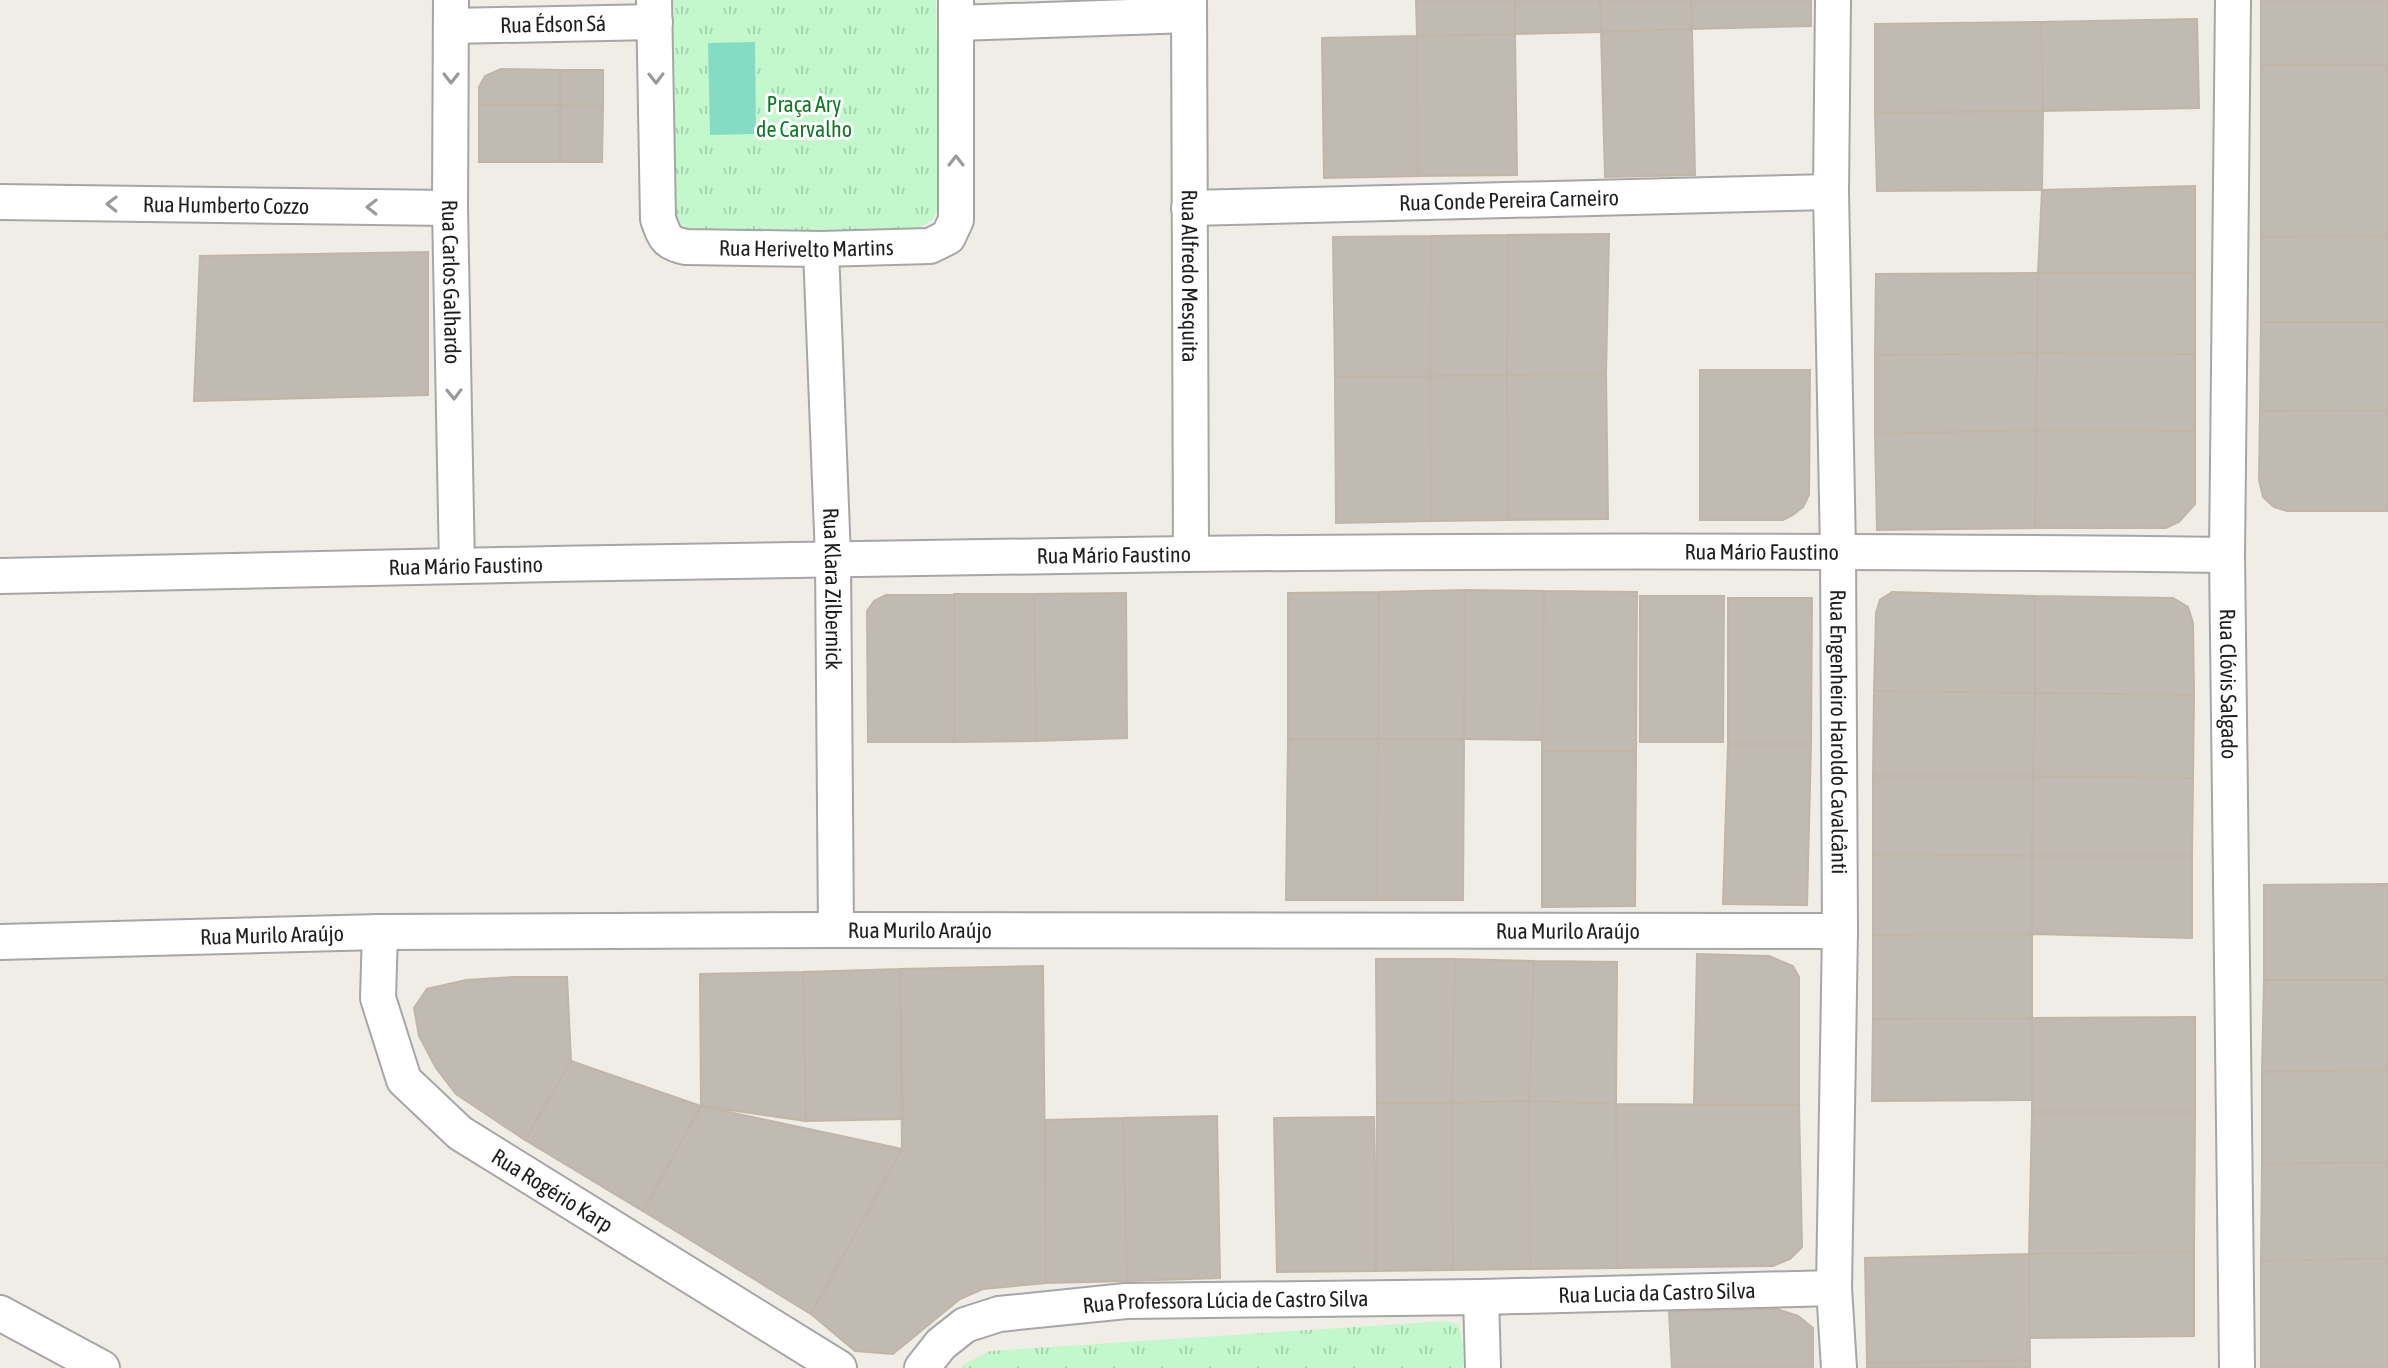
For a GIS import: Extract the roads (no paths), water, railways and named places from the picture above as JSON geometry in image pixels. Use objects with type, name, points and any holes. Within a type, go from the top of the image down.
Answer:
[{"type":"street","name":"Rua Engenheiro Haroldo Cavalcânti","points":[[1833,0],[1831,192],[1838,551],[1840,931],[1834,1288],[1839,1368]]},
{"type":"street","name":"Rua Clóvis Salgado","points":[[2233,0],[2227,555],[2237,1368]]},
{"type":"street","points":[[956,12],[1189,7]]},
{"type":"street","name":"Rua Alfredo Mesquita","points":[[1189,7],[1191,553]]},
{"type":"street","name":"Rua Herivelto Martins","points":[[655,11],[658,219],[665,237],[674,244],[686,247],[821,249],[930,246],[948,237],[956,220],[956,12]]},
{"type":"street","name":"Rua Édson Sá","points":[[451,13],[655,11]]},
{"type":"street","name":"Rua Carlos Galhardo","points":[[451,13],[450,208],[457,566]]},
{"type":"street","name":"Rua Conde Pereira Carneiro","points":[[1189,208],[1831,192]]},
{"type":"street","name":"Rua Humberto Cozzo","points":[[0,202],[450,208]]},
{"type":"street","name":"Rua Klara Zilbernick","points":[[821,249],[833,558],[836,930]]},
{"type":"street","name":"Rua Mário Faustino","points":[[0,576],[1191,553],[1838,551],[2227,555]]},
{"type":"street","name":"Rua Murilo Araújo","points":[[0,942],[380,932],[1840,931]]},
{"type":"street","name":"Rua Rogério Karp","points":[[380,932],[378,998],[404,1080],[460,1133],[839,1368]]},
{"type":"street","name":"Rua Lucia da Castro Silva","points":[[1481,1297],[1834,1288]]},
{"type":"street","points":[[1481,1297],[1483,1368]]},
{"type":"street","name":"Rua Professora Lúcia de Castro Silva","points":[[922,1368],[941,1344],[965,1325],[999,1314],[1126,1301],[1481,1297]]},
{"type":"street","points":[[0,1313],[102,1368]]},
{"type":"park label","name":"Praça Ary de Carvalho","points":[[804,116]]}]
